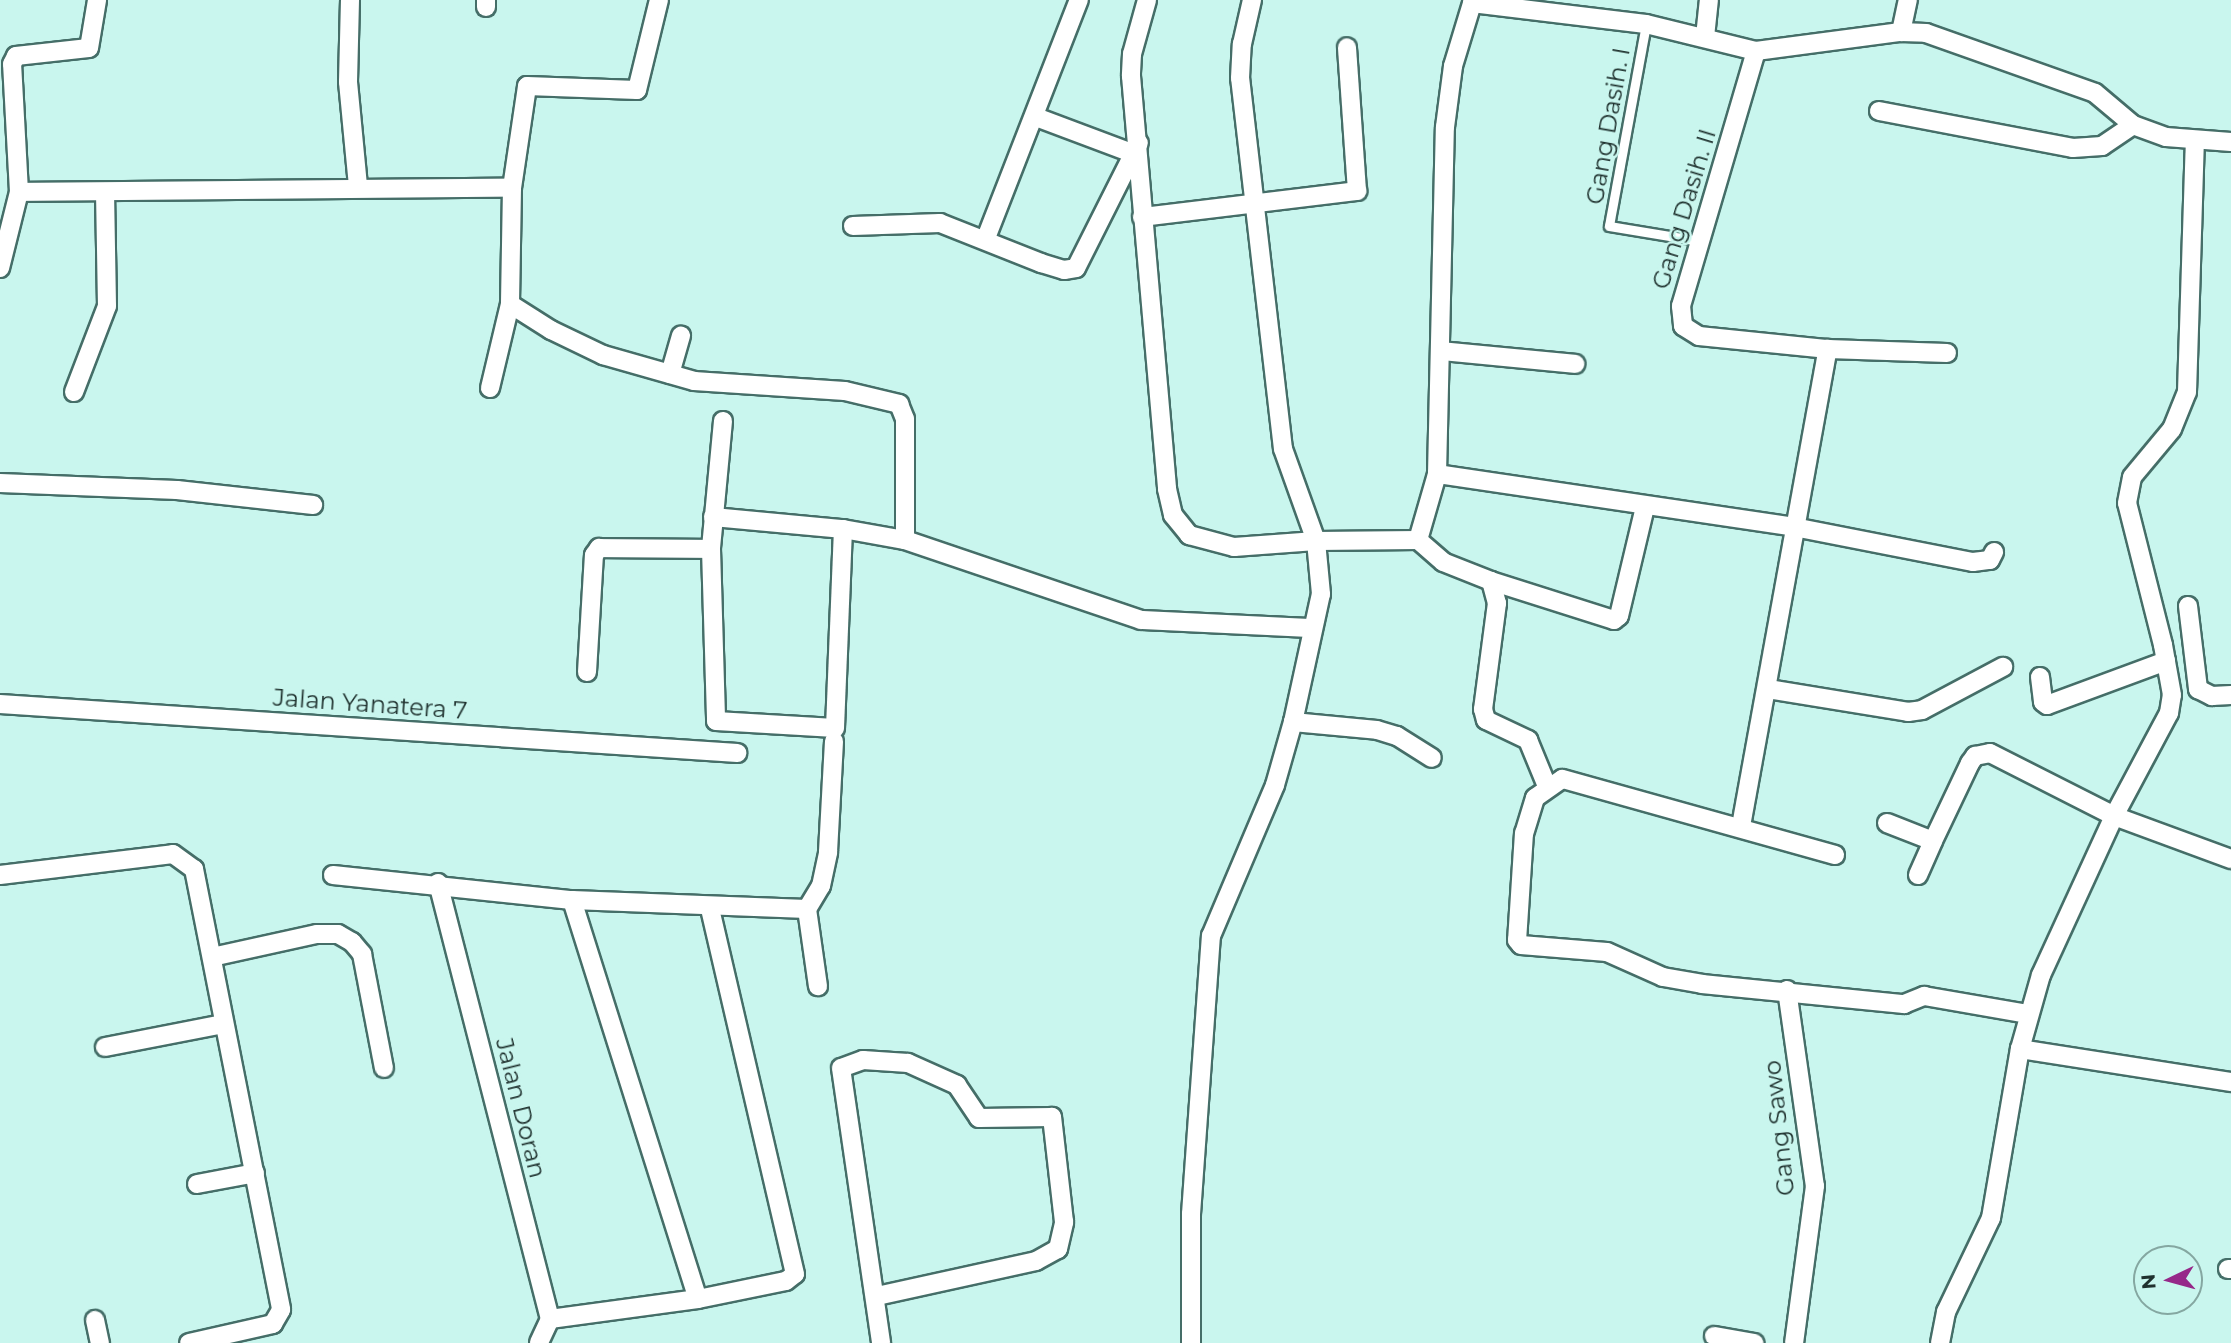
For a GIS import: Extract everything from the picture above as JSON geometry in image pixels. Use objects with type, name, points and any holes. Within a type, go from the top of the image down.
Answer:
[{"type":"street","points":[[0,268],[4,234],[19,192],[12,64],[16,56],[89,48],[97,0]]},
{"type":"street","points":[[350,0],[348,82],[358,186]]},
{"type":"street","points":[[491,388],[510,304],[512,188],[527,86],[637,90],[659,0]]},
{"type":"street","points":[[986,238],[1036,117],[1079,0]]},
{"type":"street","points":[[1147,0],[1132,54],[1135,148],[1173,514],[1189,535],[1213,544],[1418,540],[1443,562],[1491,581],[1614,620],[1619,616],[1645,507]]},
{"type":"street","points":[[1191,1343],[1191,1214],[1211,936],[1267,805],[1293,722],[1311,628],[1321,594],[1316,541],[1283,449],[1257,205],[1240,78],[1242,44],[1252,0]]},
{"type":"street","points":[[1706,37],[1709,0]]},
{"type":"street","points":[[1902,32],[1908,0]]},
{"type":"street","points":[[1418,540],[1437,474],[1447,98],[1473,1],[1646,24],[1756,51],[1902,32],[1926,33],[2095,93],[2133,125],[2166,137],[2231,142]]},
{"type":"street","points":[[1142,218],[1357,191],[1347,47]]},
{"type":"street","name":"Gang Dasih. II","points":[[1756,51],[1681,306],[1682,326],[1699,335],[1829,349],[1947,353]]},
{"type":"street","points":[[1880,111],[2073,148],[2102,146],[2133,125]]},
{"type":"street","points":[[1036,117],[1135,148]]},
{"type":"street","points":[[1940,1343],[1946,1312],[1991,1218],[2020,1049],[2028,1014],[2055,936],[2169,713],[2172,695],[2166,661],[2127,503],[2132,477],[2172,429],[2187,392],[2194,140]]},
{"type":"street","points":[[853,226],[940,223],[986,238],[1041,263],[1064,270],[1076,268],[1135,148]]},
{"type":"street","points":[[19,192],[105,193],[358,186],[512,188]]},
{"type":"street","points":[[74,392],[107,306],[105,193]]},
{"type":"street","points":[[510,304],[603,355],[670,374],[724,385],[845,391],[899,404],[905,419],[905,540]]},
{"type":"street","points":[[670,374],[681,336]]},
{"type":"street","points":[[1741,826],[1768,689],[1794,527],[1829,349]]},
{"type":"street","points":[[1441,351],[1576,363]]},
{"type":"street","points":[[723,421],[711,549],[716,721],[835,728],[843,529]]},
{"type":"street","points":[[1437,474],[1794,527],[1973,562],[1990,560],[1994,552]]},
{"type":"street","points":[[0,483],[177,490],[313,505]]},
{"type":"street","points":[[713,517],[843,529],[905,540],[1141,620],[1311,628]]},
{"type":"street","points":[[587,672],[594,555],[599,548],[711,549]]},
{"type":"street","points":[[1491,581],[1497,603],[1483,709],[1486,720],[1528,740],[1547,786]]},
{"type":"street","points":[[2188,606],[2198,689],[2212,696],[2231,695]]},
{"type":"street","points":[[2040,677],[2043,702],[2053,704],[2166,661]]},
{"type":"street","points":[[1768,689],[1908,712],[1922,710],[2003,667]]},
{"type":"street","name":"Jalan Yanatera 7","points":[[0,704],[737,753]]},
{"type":"street","points":[[1293,722],[1377,730],[1397,736],[1432,758]]},
{"type":"street","points":[[818,986],[807,909],[821,886],[828,852],[834,741]]},
{"type":"street","points":[[1918,875],[1970,763],[1981,753],[1990,753],[2114,816],[2231,859]]},
{"type":"street","points":[[1835,855],[1741,826],[1562,779],[1547,786],[1535,798],[1524,833],[1515,932],[1521,945],[1607,952],[1663,977],[1702,984],[1787,990],[1904,1004],[1924,996],[2028,1014]]},
{"type":"street","points":[[1887,823],[1933,842]]},
{"type":"street","points":[[0,875],[173,854],[194,869],[255,1173],[279,1318],[273,1324],[189,1343]]},
{"type":"street","points":[[333,875],[438,883],[572,900],[710,908],[807,909]]},
{"type":"street","name":"Jalan Doran","points":[[438,883],[550,1319]]},
{"type":"street","points":[[572,900],[698,1299]]},
{"type":"street","points":[[539,1343],[550,1319],[698,1299],[786,1281],[797,1269],[710,908]]},
{"type":"street","points":[[212,957],[317,934],[338,934],[352,942],[362,954],[384,1068]]},
{"type":"street","name":"Gang Sawo","points":[[1787,990],[1815,1186],[1794,1343]]},
{"type":"street","points":[[105,1047],[223,1024]]},
{"type":"street","points":[[2020,1049],[2231,1082]]},
{"type":"street","points":[[877,1296],[1036,1261],[1058,1249],[1065,1222],[1052,1117],[979,1118],[957,1085],[908,1063],[863,1060],[841,1069],[877,1296],[881,1343]]},
{"type":"street","points":[[197,1184],[255,1173]]},
{"type":"street","points":[[95,1320],[100,1343]]},
{"type":"street","points":[[1714,1336],[1754,1343]]},
{"type":"lane","name":"Gang Dasih. I","points":[[1646,24],[1609,226],[1700,241]]}]
